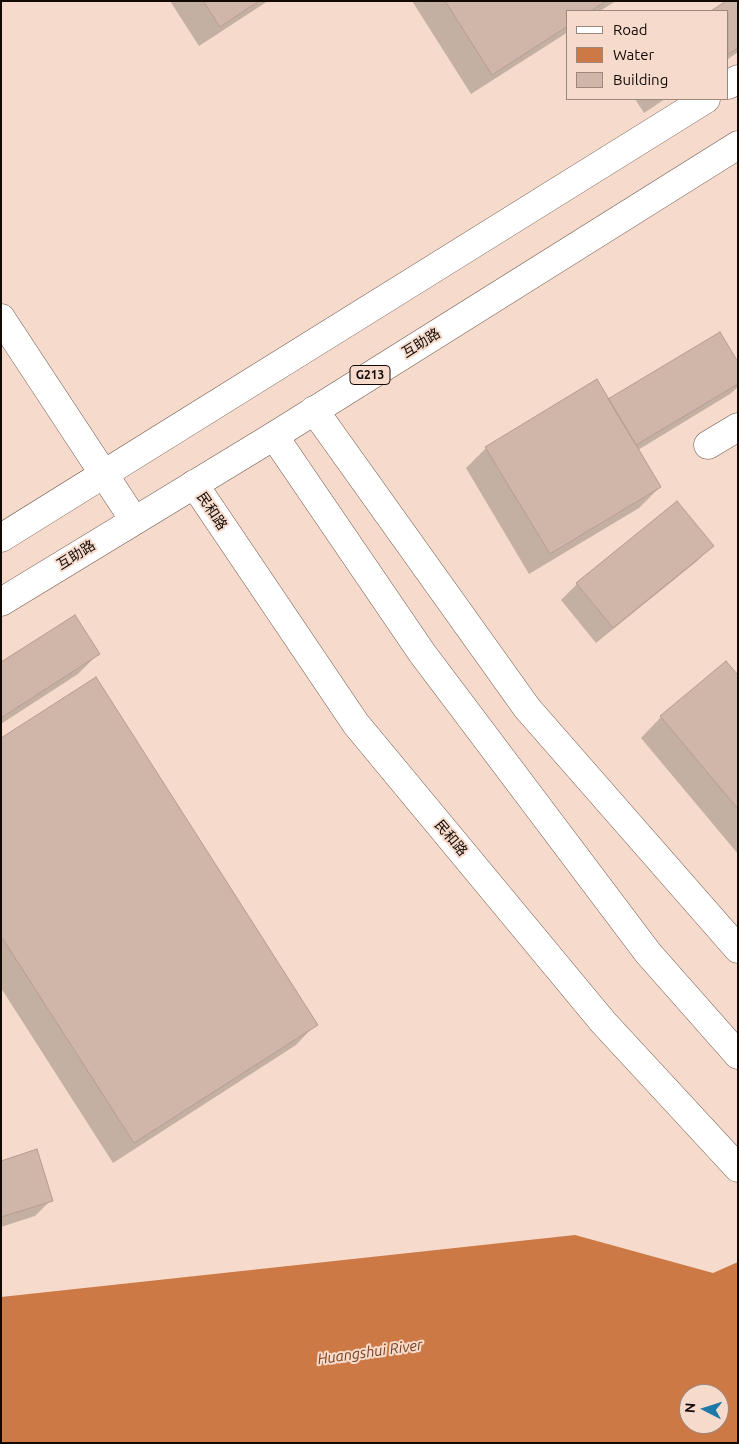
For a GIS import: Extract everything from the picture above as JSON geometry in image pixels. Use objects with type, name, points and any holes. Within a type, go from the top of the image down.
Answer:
[{"type":"main road","points":[[1,538],[704,100]]},
{"type":"main road","name":"互助路","points":[[1,602],[274,436],[738,145]]},
{"type":"main road","points":[[1,318],[134,520]]},
{"type":"main road","points":[[314,410],[527,708],[738,950]]},
{"type":"main road","points":[[708,445],[738,427]]},
{"type":"main road","points":[[274,436],[422,652],[648,953],[738,1055]]},
{"type":"main road","name":"民和路","points":[[194,484],[356,724],[603,1022],[738,1168]]},
{"type":"water","name":"Huangshui River","points":[[575,1235],[713,1273],[738,1262],[738,1443],[1,1443],[1,1297]]},
{"type":"building","points":[[203,1],[259,1],[220,27]]},
{"type":"building","points":[[445,1],[606,1],[592,10],[566,10],[566,27],[492,75]]},
{"type":"building","points":[[726,1],[738,1],[738,48],[729,53],[729,10],[712,10]]},
{"type":"building","points":[[720,332],[738,362],[738,384],[636,445],[608,399]]},
{"type":"building","points":[[597,379],[661,487],[550,554],[485,447]]},
{"type":"building","points":[[677,501],[714,546],[613,628],[576,583]]},
{"type":"building","points":[[75,615],[100,654],[1,718],[1,662]]},
{"type":"building","points":[[726,661],[738,675],[738,809],[660,716]]},
{"type":"building","points":[[96,677],[318,1025],[134,1143],[1,936],[1,738]]},
{"type":"building","points":[[37,1149],[53,1201],[1,1217],[1,1161]]}]
